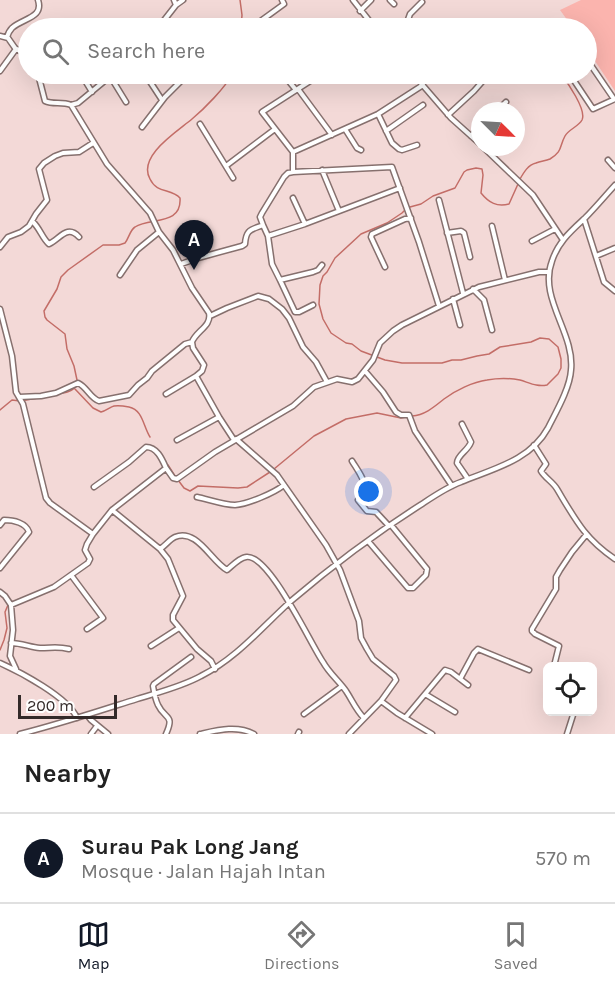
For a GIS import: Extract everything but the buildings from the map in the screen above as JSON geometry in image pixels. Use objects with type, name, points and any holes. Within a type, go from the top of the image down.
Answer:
[{"type":"street","points":[[28,18],[38,12],[40,7],[38,0]]},
{"type":"street","points":[[174,0],[176,5]]},
{"type":"street","points":[[166,18],[183,0]]},
{"type":"street","points":[[265,18],[284,4],[282,0]]},
{"type":"street","points":[[353,0],[366,18]]},
{"type":"street","points":[[360,11],[371,0]]},
{"type":"street","points":[[409,18],[422,2]]},
{"type":"street","points":[[7,37],[13,27],[18,24]]},
{"type":"street","points":[[0,36],[9,38],[16,49],[0,71]]},
{"type":"street","points":[[576,84],[593,109],[615,99],[597,74]]},
{"type":"street","points":[[41,84],[45,101],[71,105],[78,103],[101,84]]},
{"type":"street","points":[[87,84],[92,92]]},
{"type":"street","points":[[117,84],[126,102]]},
{"type":"street","points":[[152,84],[162,100]]},
{"type":"street","points":[[142,127],[162,100],[178,84]]},
{"type":"street","points":[[292,84],[332,135]]},
{"type":"street","points":[[293,172],[293,152],[262,112],[306,84]]},
{"type":"street","points":[[448,115],[480,84]]},
{"type":"street","points":[[293,152],[378,114],[423,85],[448,115],[471,136]]},
{"type":"street","points":[[75,112],[78,103]]},
{"type":"street","points":[[71,105],[110,168],[146,207],[210,316]]},
{"type":"street","points":[[386,131],[423,105]]},
{"type":"street","points":[[378,114],[392,143],[399,149],[417,146]]},
{"type":"street","points":[[200,124],[233,178]]},
{"type":"street","points":[[226,166],[275,129]]},
{"type":"street","points":[[345,129],[357,148],[362,150]]},
{"type":"street","points":[[0,247],[8,237],[29,226],[48,200],[39,169],[41,166],[55,156],[80,152],[93,143]]},
{"type":"street","points":[[492,156],[533,195],[563,240]]},
{"type":"street","points":[[608,160],[615,168]]},
{"type":"street","points":[[313,305],[295,312],[272,264],[262,213],[286,175],[293,172],[392,166],[439,306]]},
{"type":"street","points":[[322,170],[339,211]]},
{"type":"street","points":[[20,734],[154,694],[189,682],[215,669],[231,658],[337,563],[420,505],[452,486],[509,463],[534,445],[545,434],[551,422],[571,371],[569,348],[551,294],[548,272],[563,240],[615,185]]},
{"type":"street","points":[[268,236],[400,188]]},
{"type":"street","points":[[292,198],[305,224]]},
{"type":"street","points":[[439,200],[463,293]]},
{"type":"street","points":[[385,267],[371,237],[372,234],[411,218]]},
{"type":"street","points":[[584,219],[604,282],[615,291]]},
{"type":"street","points":[[32,221],[49,244],[65,232],[74,232],[79,237]]},
{"type":"street","points":[[181,264],[241,247],[245,244],[247,232],[263,225]]},
{"type":"street","points":[[492,226],[505,280]]},
{"type":"street","points":[[531,241],[555,229]]},
{"type":"street","points":[[447,233],[461,231],[464,233],[470,257]]},
{"type":"street","points":[[120,275],[137,250],[159,232]]},
{"type":"street","points":[[596,256],[615,248]]},
{"type":"street","points":[[280,280],[313,272],[322,265]]},
{"type":"street","points":[[94,487],[146,447],[155,449],[172,477],[177,478],[215,452],[293,406],[314,387],[337,379],[354,381],[365,371],[380,343],[393,331],[473,289],[539,272],[548,272]]},
{"type":"street","points":[[473,289],[484,300],[492,330]]},
{"type":"street","points":[[166,394],[202,371],[204,365],[193,348],[192,342],[207,324],[210,316],[258,296],[269,299],[282,309],[327,382]]},
{"type":"street","points":[[453,299],[460,325]]},
{"type":"street","points":[[0,309],[12,356],[16,392],[21,400],[47,500],[93,534]]},
{"type":"street","points":[[21,400],[62,391],[78,383],[99,401],[127,396],[152,371],[185,344],[192,342]]},
{"type":"street","points":[[365,371],[396,412],[409,415],[415,430],[452,486]]},
{"type":"street","points":[[195,376],[235,440],[277,475],[337,563],[357,615],[364,644],[374,658],[395,678],[394,684],[381,701],[349,734]]},
{"type":"street","points":[[177,440],[219,417]]},
{"type":"street","points":[[462,424],[471,442],[458,458],[457,464],[468,479]]},
{"type":"street","points":[[534,445],[546,464],[541,471],[556,489],[586,535],[615,559]]},
{"type":"street","points":[[352,461],[364,485],[364,491],[358,500],[367,511],[376,512],[390,526],[427,569],[426,575],[409,589],[369,541]]},
{"type":"street","points":[[11,605],[52,588],[89,561],[90,557],[85,548],[112,510],[166,468]]},
{"type":"street","points":[[197,497],[236,505],[284,485]]},
{"type":"street","points":[[112,510],[160,549],[168,559],[183,596],[172,617],[197,649],[211,661],[215,669]]},
{"type":"street","points":[[0,525],[4,520],[12,521],[24,524],[29,532],[0,568]]},
{"type":"street","points":[[555,662],[559,646],[535,634],[532,629],[556,589],[556,577],[560,570],[586,535]]},
{"type":"street","points":[[160,549],[173,538],[185,536],[200,544],[218,564],[227,570],[244,557],[258,562],[290,603],[322,662],[364,718]]},
{"type":"street","points":[[71,575],[103,618],[87,629]]},
{"type":"street","points":[[0,592],[11,605],[13,630],[10,658],[18,671]]},
{"type":"street","points":[[151,646],[179,628]]},
{"type":"street","points":[[11,643],[38,648],[56,646],[69,649]]},
{"type":"street","points":[[460,679],[478,649],[529,670]]},
{"type":"street","points":[[166,734],[170,721],[158,705],[152,687],[191,657]]},
{"type":"street","points":[[0,663],[18,671],[62,700],[77,718]]},
{"type":"street","points":[[405,718],[445,670],[468,685]]},
{"type":"street","points":[[304,714],[342,686]]},
{"type":"street","points":[[425,694],[455,712]]},
{"type":"street","points":[[381,701],[430,734]]},
{"type":"street","points":[[87,715],[108,734]]},
{"type":"street","points":[[567,734],[572,716]]},
{"type":"street","points":[[91,734],[97,726]]},
{"type":"street","points":[[200,734],[237,729],[254,734]]},
{"type":"shaded area","points":[[581,0],[615,0],[615,91],[597,64],[597,18],[566,18],[560,10]]},
{"type":"waterway","points":[[240,0],[242,18]]},
{"type":"waterway","points":[[77,380],[67,349],[65,334],[47,320],[44,311],[61,277],[103,245],[125,243],[135,227],[171,217],[176,213],[180,198],[153,184],[147,170],[149,162],[161,145],[197,115],[226,84]]},
{"type":"waterway","points":[[520,179],[531,165],[550,159],[557,154],[567,134],[582,120],[582,110],[568,84]]},
{"type":"waterway","points":[[410,207],[455,188],[464,172],[476,168],[482,169],[481,193],[494,203],[509,204],[518,184]]},
{"type":"waterway","points":[[406,209],[387,223],[361,234],[335,258],[323,276],[319,304],[323,319],[331,333],[361,351],[385,360],[402,363],[442,363],[461,360],[489,354],[500,347],[531,342],[540,338],[549,339],[558,347],[561,359],[558,374],[547,385],[508,379],[482,381],[454,393],[433,408],[412,416]]},
{"type":"waterway","points":[[57,394],[71,391],[77,385]]},
{"type":"waterway","points":[[75,389],[93,408],[101,412],[116,406],[134,409],[140,415],[150,437]]},
{"type":"waterway","points":[[0,410],[12,400],[38,398]]},
{"type":"waterway","points":[[274,469],[314,436],[346,419],[377,413],[406,417]]},
{"type":"waterway","points":[[168,465],[175,476]]},
{"type":"waterway","points":[[178,480],[184,488],[190,491],[198,486],[238,488],[247,487],[270,472]]},
{"type":"waterway","points":[[0,650],[7,628],[5,612],[8,605],[1,595]]},
{"type":"place","name":"Surau Pak Long Jang","points":[[194,270]]}]
